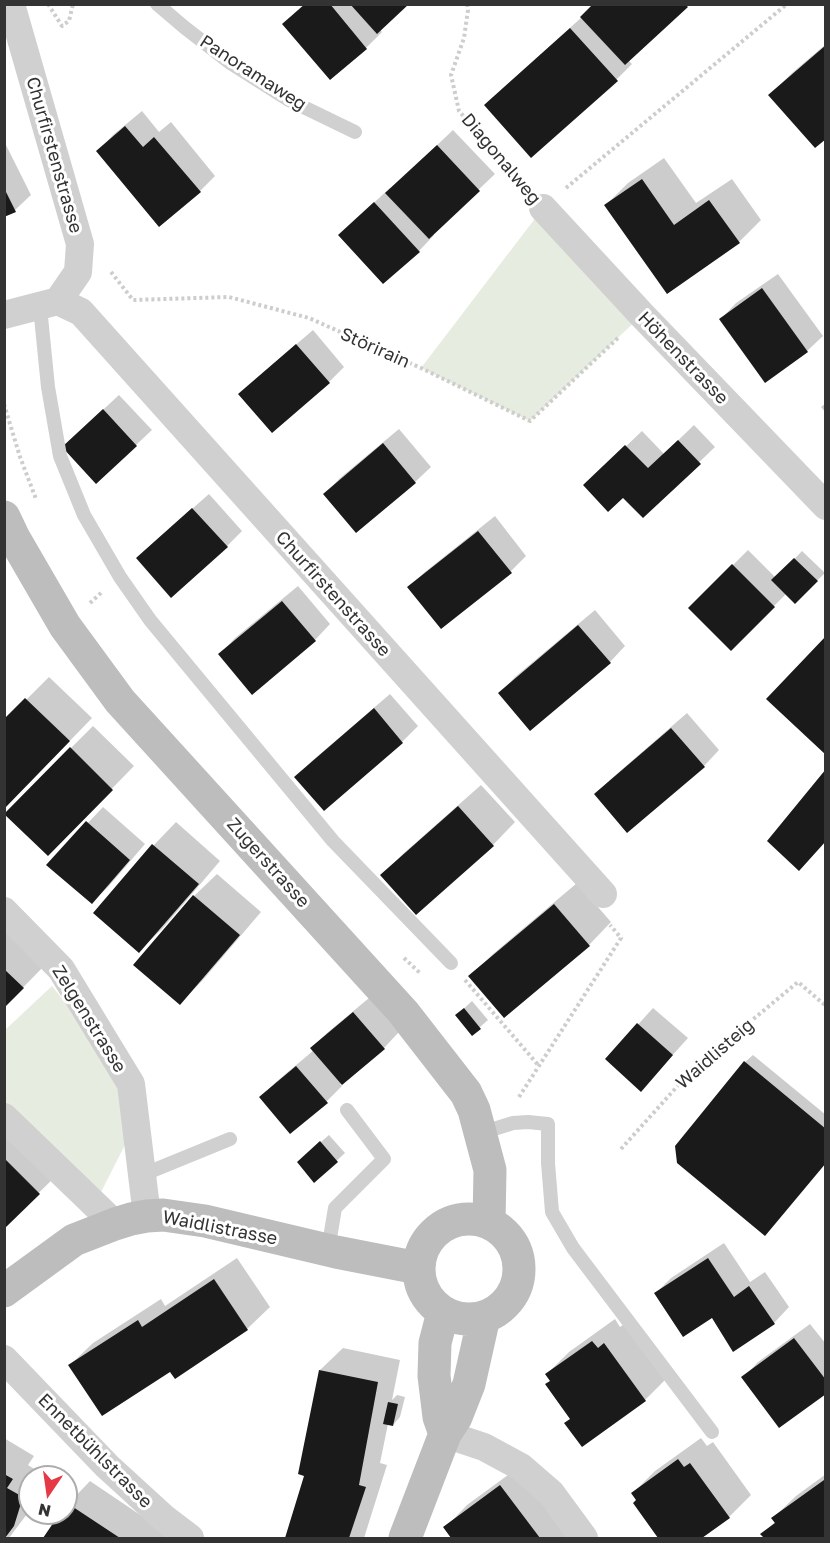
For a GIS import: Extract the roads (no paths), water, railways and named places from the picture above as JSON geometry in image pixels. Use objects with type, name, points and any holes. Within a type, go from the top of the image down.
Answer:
[{"type":"main road","name":"Zugerstrasse","points":[[4,517],[65,626],[120,701],[403,1012],[466,1093],[474,1110],[490,1170],[489,1222]]},
{"type":"main road","name":"Waidlistrasse","points":[[4,1291],[74,1240],[131,1219],[163,1215],[205,1221],[328,1250],[418,1268]]},
{"type":"main road","points":[[461,1219],[489,1222],[501,1230],[512,1242],[518,1256],[519,1271],[516,1287],[509,1300],[498,1311],[484,1317],[456,1318],[443,1312],[424,1293],[418,1268],[421,1254],[427,1241],[447,1223],[461,1219]]},
{"type":"main road","points":[[443,1312],[435,1343],[434,1376],[445,1434]]},
{"type":"main road","points":[[405,1539],[445,1434],[456,1417],[469,1384],[484,1317]]},
{"type":"street","name":"Churfirstenstrasse","points":[[11,4],[80,244],[78,272],[49,304],[81,312],[603,894]]},
{"type":"street","name":"Höhenstrasse","points":[[543,208],[825,506]]},
{"type":"street","points":[[4,315],[49,304]]},
{"type":"street","name":"Zelgenstrasse","points":[[4,911],[61,969],[130,1084],[147,1216]]},
{"type":"street","points":[[4,1117],[115,1224]]},
{"type":"street","name":"Ennetbühlstrasse","points":[[4,1359],[106,1466],[190,1539]]},
{"type":"street","points":[[445,1434],[484,1447],[521,1467],[551,1493],[584,1539]]},
{"type":"lane","name":"Panoramaweg","points":[[157,4],[229,62],[289,100],[355,132]]},
{"type":"lane","points":[[49,304],[48,387],[60,456],[84,515],[120,577],[150,620],[333,841],[451,963]]},
{"type":"lane","points":[[328,1250],[335,1208],[384,1159],[347,1110]]},
{"type":"lane","points":[[481,1134],[513,1123],[548,1124],[552,1212],[573,1248],[712,1432]]},
{"type":"lane","points":[[142,1175],[230,1139]]}]
